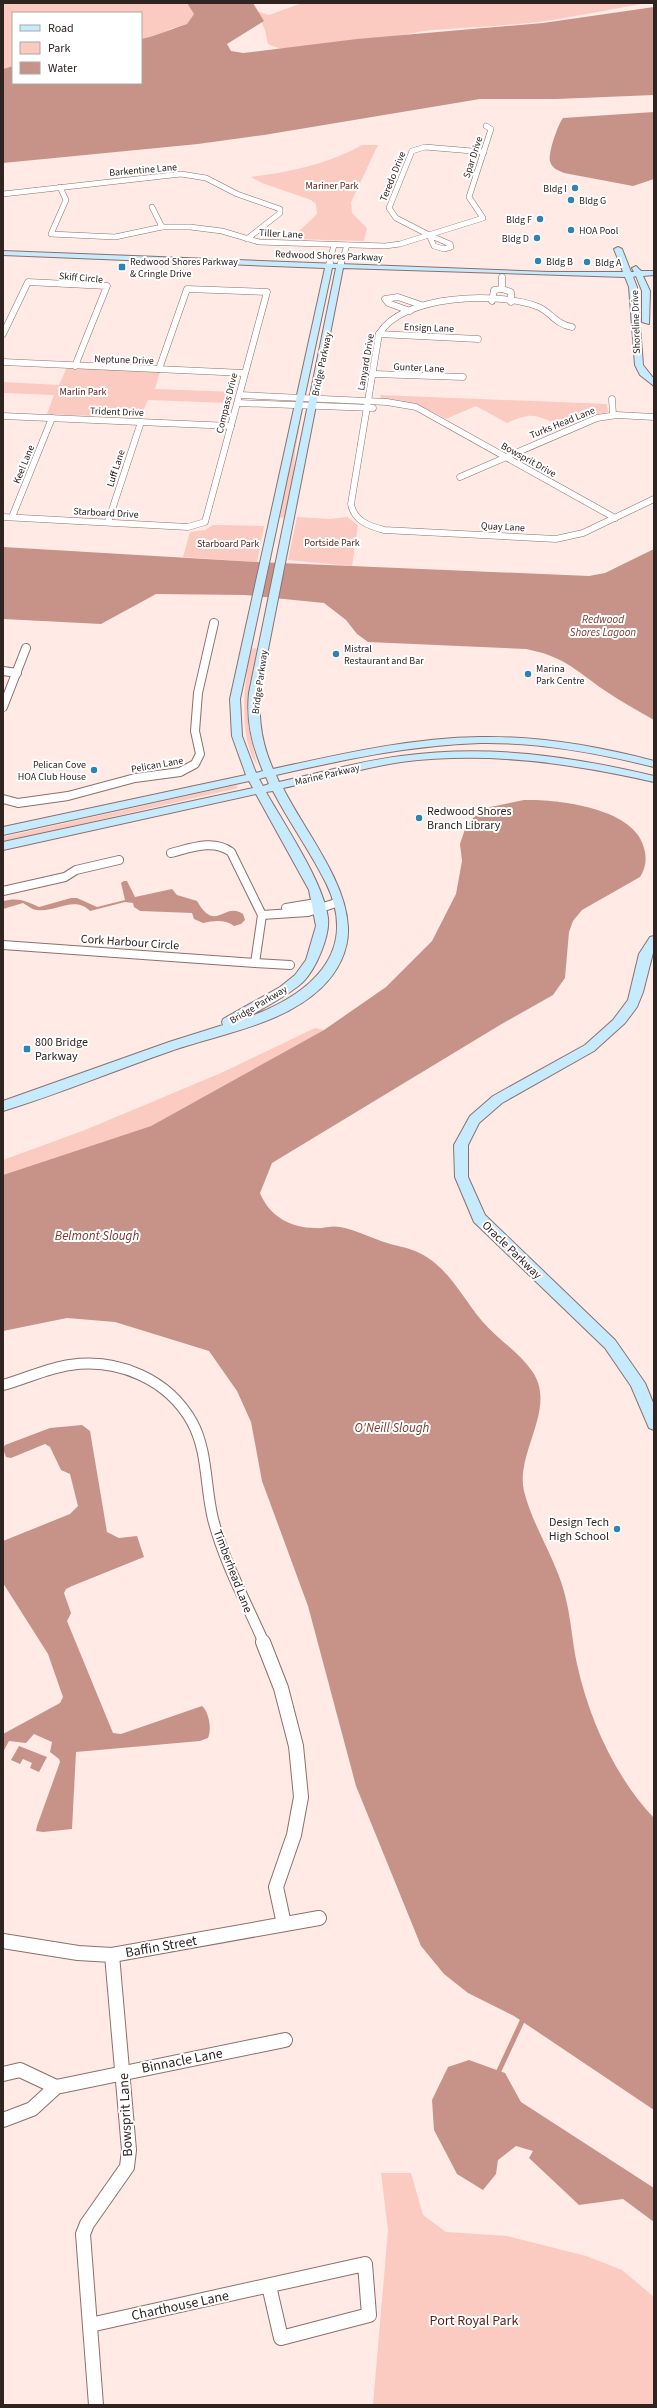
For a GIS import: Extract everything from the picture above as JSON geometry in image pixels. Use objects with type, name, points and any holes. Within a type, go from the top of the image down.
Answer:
[{"type":"street","name":"Spar Drive","points":[[469,197],[491,129],[486,126]]},
{"type":"street","name":"Teredo Drive","points":[[429,235],[396,218],[389,208],[390,201],[412,151],[418,148],[428,147],[484,152]]},
{"type":"street","name":"Barkentine Lane","points":[[3,194],[167,174],[190,175],[206,178],[237,194],[280,209],[280,213],[247,239]]},
{"type":"street","name":"Tiller Lane","points":[[60,187],[66,200],[51,234],[115,237],[162,227],[202,228],[265,242],[334,245],[389,246],[484,218],[469,197]]},
{"type":"street","points":[[152,207],[162,227]]},
{"type":"street","name":"Bridge Parkway","points":[[214,1030],[284,990],[299,978],[312,961],[319,943],[322,926],[320,906],[308,876],[258,790],[240,750],[236,721],[235,696],[334,245]]},
{"type":"street","name":"Bridge Parkway","points":[[3,1106],[214,1030],[253,1020],[272,1012],[319,982],[330,970],[341,946],[343,922],[332,884],[270,773],[258,746],[253,721],[254,701],[263,648],[340,268],[346,245]]},
{"type":"street","name":"Shoreline Drive","points":[[646,329],[647,297],[641,278],[629,258],[619,250],[631,278],[636,306],[639,365],[643,373],[654,383]]},
{"type":"street","name":"Redwood Shores Parkway","points":[[3,253],[328,268]]},
{"type":"street","name":"Redwood Shores Parkway","points":[[3,258],[549,274],[631,278]]},
{"type":"street","name":"Redwood Shores Parkway","points":[[340,268],[502,277],[641,278],[654,281]]},
{"type":"street","name":"Redwood Shores Parkway","points":[[641,278],[654,273]]},
{"type":"street","points":[[502,277],[502,288]]},
{"type":"street","name":"Skiff Circle","points":[[3,334],[28,282],[107,286],[75,366]]},
{"type":"street","points":[[492,301],[494,290],[502,288],[511,292],[510,302]]},
{"type":"street","name":"Compass Drive","points":[[159,369],[187,289],[267,292],[244,373],[240,395],[206,520]]},
{"type":"street","points":[[410,311],[386,302],[385,299],[398,297],[421,305]]},
{"type":"street","name":"Lanyard Drive","points":[[351,509],[374,374],[379,334],[384,325],[421,305],[440,300],[492,301],[536,305],[557,323],[572,327]]},
{"type":"street","name":"Ensign Lane","points":[[379,334],[478,339]]},
{"type":"street","name":"Shoreline Drive","points":[[647,343],[649,366],[654,374]]},
{"type":"street","name":"Neptune Drive","points":[[3,362],[244,373]]},
{"type":"street","name":"Gunter Lane","points":[[374,374],[463,377]]},
{"type":"street","name":"Bowsprit Drive","points":[[240,395],[313,402],[368,404],[432,417],[615,518]]},
{"type":"street","points":[[612,400],[613,415]]},
{"type":"street","name":"Bowsprit Drive","points":[[238,402],[299,401]]},
{"type":"street","name":"Turks Head Lane","points":[[460,477],[592,420],[613,415],[654,417]]},
{"type":"street","name":"Trident Drive","points":[[3,416],[231,426]]},
{"type":"street","name":"Keel Lane","points":[[12,517],[52,418]]},
{"type":"street","name":"Luff Lane","points":[[108,522],[141,422]]},
{"type":"street","name":"Quay Lane","points":[[351,509],[361,521],[384,530],[550,539],[579,535],[654,499]]},
{"type":"street","name":"Starboard Drive","points":[[3,517],[191,527],[202,524],[206,520]]},
{"type":"street","name":"Pelican Lane","points":[[3,799],[18,803],[68,796],[135,778],[180,772],[195,764],[200,754],[195,731],[198,693],[214,623]]},
{"type":"street","points":[[3,707],[26,648]]},
{"type":"street","points":[[3,671],[17,672]]},
{"type":"street","name":"Marine Parkway","points":[[3,831],[251,776],[388,748],[422,743],[480,740],[556,744],[594,750],[654,764]]},
{"type":"street","name":"Marine Parkway","points":[[3,846],[384,761],[480,754],[519,755],[575,761],[654,779]]},
{"type":"street","points":[[171,852],[209,844],[227,849],[240,868],[262,915],[254,963]]},
{"type":"street","points":[[3,891],[65,877],[76,870],[119,860]]},
{"type":"street","points":[[262,915],[308,912],[320,906],[338,902]]},
{"type":"street","name":"Oracle Parkway","points":[[654,940],[643,957],[634,1000],[614,1027],[586,1050],[503,1095],[480,1113],[465,1134],[459,1168],[465,1193],[479,1218],[610,1344],[637,1383],[654,1423]]},
{"type":"street","name":"Cork Harbour Circle","points":[[3,945],[290,965]]},
{"type":"street","name":"Timberhead Lane","points":[[3,1385],[70,1365],[111,1365],[138,1373],[170,1392],[192,1422],[203,1454],[213,1518],[223,1552],[267,1650],[281,1688],[296,1746],[301,1798],[294,1835],[276,1887],[284,1924]]},
{"type":"street","name":"Baffin Street","points":[[3,1941],[78,1953],[112,1955],[319,1918]]},
{"type":"street","name":"Bowsprit Lane","points":[[96,2405],[83,2234],[87,2224],[127,2167],[129,2150],[124,2072],[112,1955]]},
{"type":"street","name":"Binnacle Lane","points":[[56,2087],[285,2040]]},
{"type":"street","points":[[3,2074],[20,2070],[56,2087],[44,2101],[30,2112],[3,2120]]},
{"type":"street","name":"Charthouse Lane","points":[[90,2325],[365,2264],[369,2315],[281,2338],[269,2286]]},
{"type":"green space","points":[[3,3],[187,3],[194,14],[187,24],[170,29],[162,35],[142,39],[142,12],[12,12],[12,66],[3,69]]},
{"type":"green space","points":[[302,3],[648,3],[538,22],[416,32],[325,49],[283,49],[268,44],[265,30],[256,11],[269,15]]},
{"type":"green space","name":"Mariner Park","points":[[362,145],[378,145],[351,202],[352,213],[367,228],[364,241],[291,239],[317,214],[316,204],[311,200],[262,183],[251,177],[280,173],[322,162],[349,152]]},
{"type":"green space","name":"Marlin Park","points":[[67,367],[160,371],[155,389],[233,392],[230,403],[148,400],[140,418],[47,414],[54,395],[3,393],[3,382],[59,385]]},
{"type":"green space","points":[[380,395],[607,404],[608,412],[587,416],[562,427],[535,416],[523,417],[507,423],[476,406],[446,419],[422,407],[399,400],[381,398]]},
{"type":"green space","points":[[303,410],[295,451],[294,474],[285,517],[281,518],[279,516]]},
{"type":"green space","name":"Portside Park","points":[[297,517],[330,519],[347,517],[358,525],[352,566],[288,560]]},
{"type":"green space","name":"Starboard Park","points":[[213,525],[264,526],[257,562],[183,557],[190,532],[205,530]]},
{"type":"green space","points":[[251,649],[257,649],[247,708],[249,730],[257,765],[251,753],[247,739],[244,708],[248,662]]},
{"type":"green space","points":[[236,785],[238,788],[3,842],[3,837]]},
{"type":"green space","points":[[315,1028],[324,1030],[151,1126],[3,1175],[3,1160],[85,1130],[221,1073]]},
{"type":"green space","name":"Port Royal Park","points":[[381,2173],[411,2173],[423,2215],[446,2232],[507,2236],[586,2256],[622,2270],[654,2297],[654,2405],[373,2405],[388,2230]]},
{"type":"water","points":[[187,3],[253,3],[264,21],[227,44],[231,51],[243,53],[357,39],[543,23],[654,7],[654,95],[556,99],[480,99],[264,135],[198,144],[3,163],[3,69],[12,66],[12,84],[142,84],[142,39],[187,24],[194,14]]},
{"type":"water","points":[[654,112],[654,179],[633,186],[564,173],[552,166],[550,157],[552,145],[563,118]]},
{"type":"water","name":"Redwood Shores Lagoon","points":[[3,547],[257,562],[589,576],[605,573],[654,549],[654,720],[622,702],[568,664],[550,655],[526,649],[368,642],[357,634],[346,620],[324,603],[245,595],[156,594],[101,624],[3,619]]},
{"type":"water","name":"O'Neill Slough","points":[[524,800],[556,801],[575,804],[611,815],[626,823],[638,834],[644,848],[645,863],[644,870],[640,877],[582,910],[573,921],[569,932],[565,978],[553,995],[500,1025],[272,1163],[260,1193],[269,1208],[289,1223],[306,1227],[346,1228],[387,1243],[412,1250],[426,1257],[445,1272],[482,1321],[514,1351],[532,1371],[539,1385],[539,1415],[525,1461],[523,1476],[524,1491],[565,1595],[577,1664],[582,1685],[596,1726],[605,1746],[627,1784],[654,1818],[654,2110],[514,2016],[468,1993],[444,1974],[421,1946],[356,1786],[308,1606],[262,1481],[251,1422],[237,1391],[209,1351],[115,1322],[67,1318],[3,1331],[3,1175],[151,1126],[324,1030],[386,987],[432,941],[456,894],[462,861],[460,844],[466,826],[476,815],[490,807]]},
{"type":"water","points":[[127,881],[135,897],[172,889],[177,895],[197,901],[210,915],[215,916],[230,911],[236,911],[243,914],[245,920],[241,924],[234,926],[223,921],[203,923],[194,919],[192,913],[140,911],[134,907],[133,903],[125,902],[90,911],[84,906],[71,904],[51,909],[35,910],[23,903],[3,909],[3,901],[13,899],[22,900],[39,907],[71,898],[77,898],[97,907],[125,900],[121,883]]},
{"type":"water","points":[[82,1425],[90,1431],[107,1532],[119,1538],[137,1536],[144,1557],[72,1586],[66,1589],[64,1593],[71,1613],[67,1621],[113,1733],[121,1734],[202,1706],[208,1716],[210,1730],[208,1738],[200,1741],[76,1752],[72,1829],[43,1832],[36,1831],[37,1826],[60,1762],[59,1759],[50,1752],[52,1742],[34,1734],[26,1743],[9,1741],[3,1752],[3,1734],[60,1703],[63,1697],[48,1654],[3,1583],[3,1541],[70,1514],[78,1506],[70,1474],[61,1470],[50,1447],[45,1444],[11,1458],[6,1457],[3,1449],[5,1445],[50,1428]]},
{"type":"water","points":[[19,1746],[47,1757],[39,1772],[30,1768],[32,1763],[23,1759],[20,1764],[11,1760]]},
{"type":"water","points":[[469,2060],[505,2073],[521,2102],[654,2188],[654,2222],[623,2199],[579,2205],[529,2158],[533,2151],[516,2146],[498,2160],[496,2174],[483,2190],[457,2174],[434,2130],[432,2100],[448,2067]]},
{"type":"waterway","points":[[497,2075],[524,2017]]},
{"type":"place","name":"Bldg I","points":[[575,188]]},
{"type":"place","name":"Bldg G","points":[[571,200]]},
{"type":"place","name":"Bldg F","points":[[540,219]]},
{"type":"place","name":"HOA Pool","points":[[571,230]]},
{"type":"place","name":"Bldg D","points":[[537,238]]},
{"type":"place","name":"Bldg B","points":[[538,261]]},
{"type":"place","name":"Bldg A","points":[[587,262]]},
{"type":"place","name":"Redwood Shores Parkway & Cringle Drive","points":[[122,267]]},
{"type":"place","name":"Mistral Restaurant and Bar","points":[[336,654]]},
{"type":"place","name":"Marina Park Centre","points":[[528,674]]},
{"type":"place","name":"Pelican Cove HOA Club House","points":[[94,770]]},
{"type":"place","name":"Redwood Shores Branch Library","points":[[419,818]]},
{"type":"place","name":"800 Bridge Parkway","points":[[27,1049]]},
{"type":"place","name":"Design Tech High School","points":[[617,1529]]},
{"type":"water label","name":"Belmont Slough","points":[[97,1235]]}]
